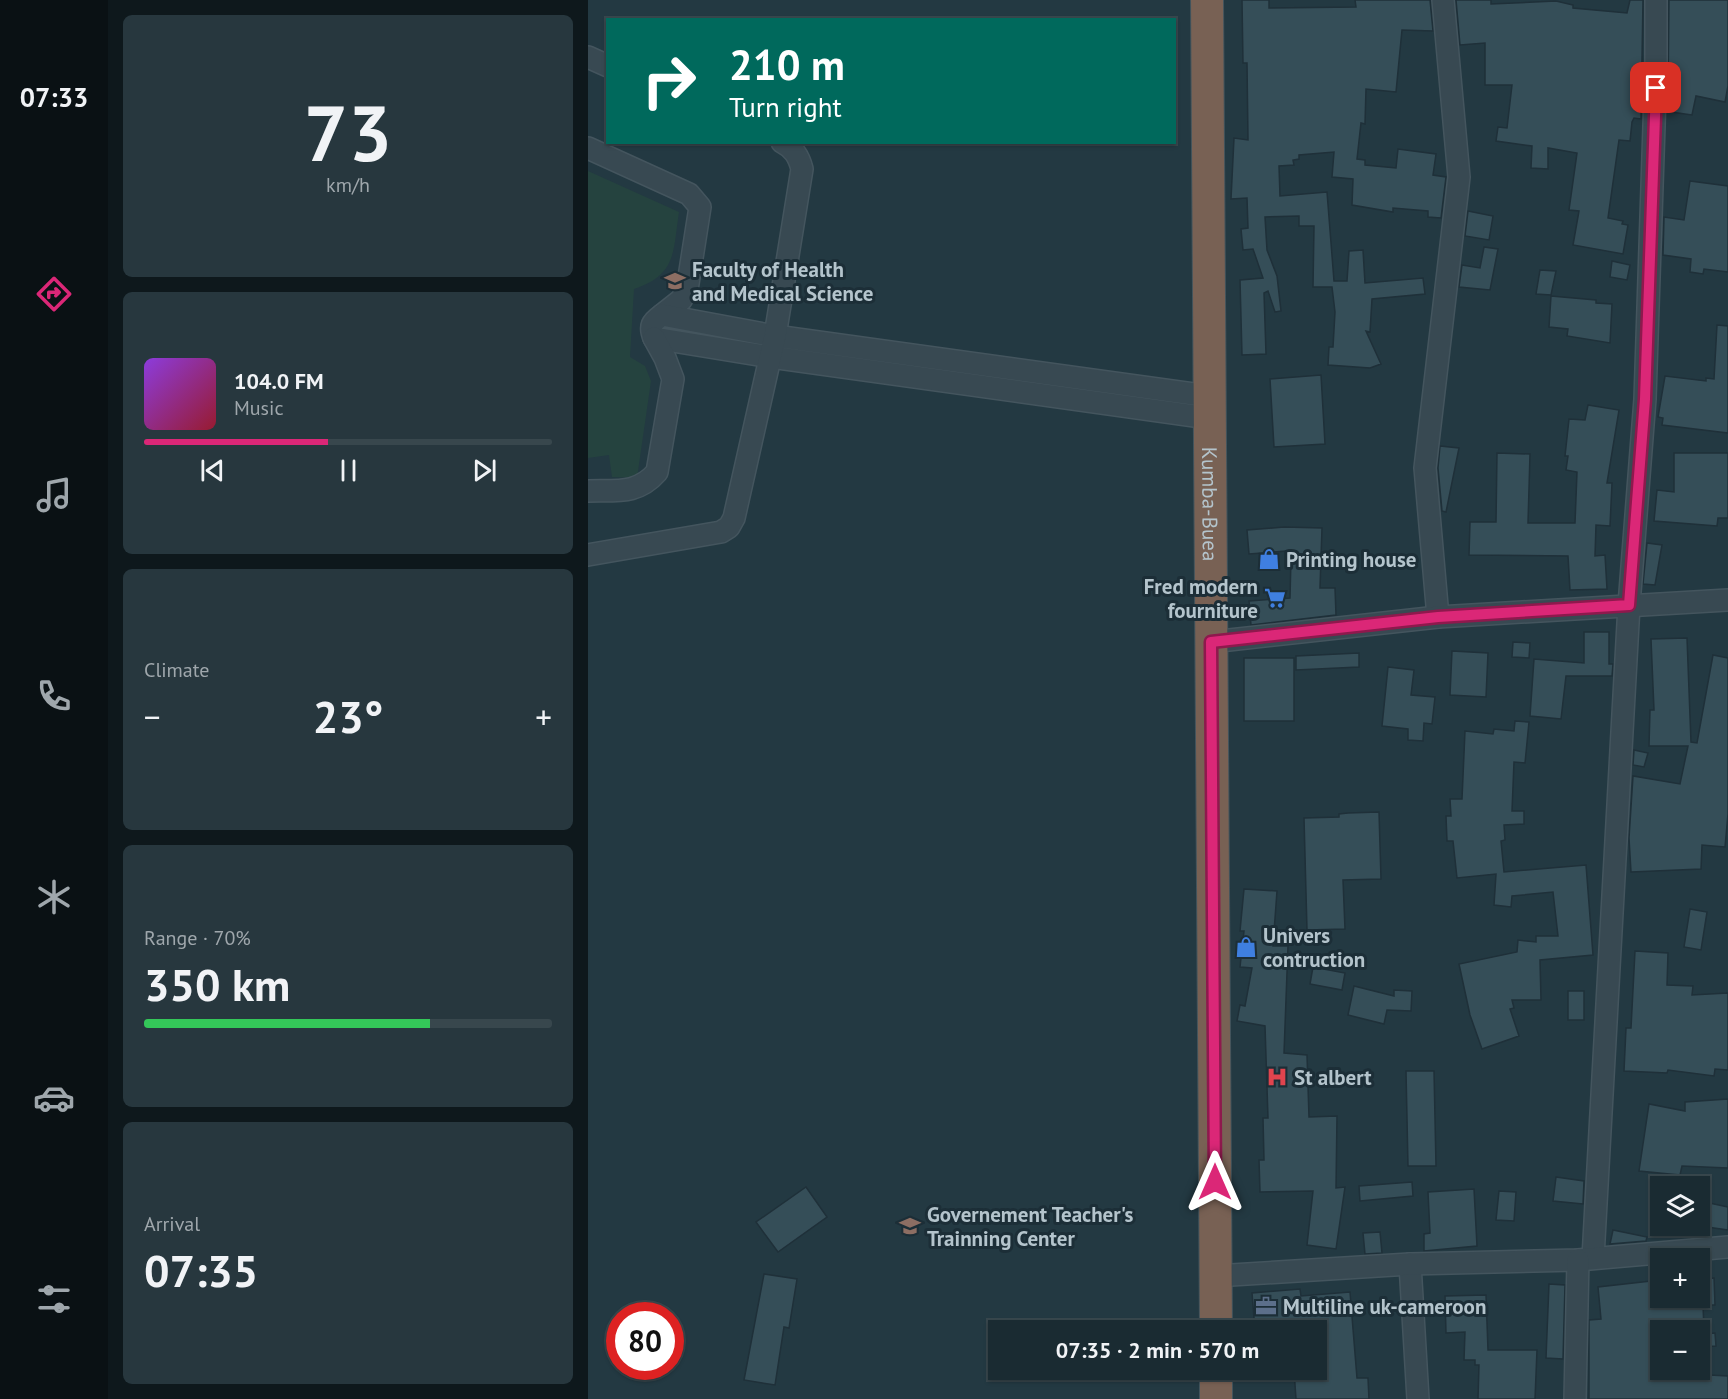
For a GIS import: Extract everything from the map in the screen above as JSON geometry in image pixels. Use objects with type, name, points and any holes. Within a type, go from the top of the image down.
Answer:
[{"type":"highway","name":"Kumba-Buea","points":[[1207,0],[1216,1320]]},
{"type":"highway","points":[[1216,1380],[1216,1399]]},
{"type":"street","points":[[1438,617],[1425,468],[1459,177],[1443,0]]},
{"type":"street","points":[[1575,1399],[1645,399],[1656,76],[1656,0]]},
{"type":"street","points":[[588,57],[606,65]]},
{"type":"street","points":[[588,555],[721,532],[729,527],[734,518],[776,336],[802,169],[800,158],[786,144]]},
{"type":"street","points":[[588,148],[689,194],[700,207],[687,290],[681,300],[653,322],[651,330],[673,379],[657,472],[647,483],[636,489],[588,491]]},
{"type":"street","points":[[662,315],[776,336],[1209,407]]},
{"type":"street","points":[[654,338],[771,357],[1209,407]]},
{"type":"street","points":[[1211,642],[1438,617],[1728,600]]},
{"type":"street","points":[[1215,1276],[1410,1264],[1586,1259],[1728,1247]]},
{"type":"street","points":[[1410,1264],[1418,1399]]},
{"type":"green space","points":[[588,171],[679,212],[673,250],[666,269],[658,277],[634,289],[630,357],[645,366],[651,381],[637,478],[612,477],[609,455],[588,458]]},
{"type":"building","points":[[1242,0],[1269,0],[1269,8],[1356,7],[1355,0],[1430,0],[1433,31],[1402,30],[1396,92],[1366,89],[1365,124],[1361,123],[1357,159],[1365,160],[1365,165],[1396,168],[1398,149],[1436,154],[1433,175],[1446,177],[1441,218],[1428,217],[1428,211],[1393,208],[1393,212],[1352,205],[1353,179],[1332,177],[1334,152],[1299,155],[1299,159],[1293,160],[1294,165],[1279,166],[1280,196],[1327,192],[1334,281],[1347,281],[1349,251],[1363,250],[1365,283],[1423,278],[1425,294],[1372,299],[1370,332],[1366,331],[1381,364],[1370,368],[1328,365],[1329,347],[1333,347],[1335,312],[1332,287],[1313,287],[1314,226],[1299,226],[1299,216],[1265,217],[1267,250],[1277,276],[1281,311],[1275,312],[1268,291],[1264,293],[1266,354],[1242,355],[1240,280],[1263,278],[1253,249],[1243,250],[1241,229],[1248,228],[1247,198],[1231,199],[1234,138],[1248,140],[1247,63],[1243,63]]},
{"type":"building","points":[[1456,0],[1491,0],[1491,4],[1556,1],[1573,5],[1573,8],[1627,13],[1630,0],[1643,0],[1641,119],[1634,118],[1632,122],[1630,141],[1619,140],[1608,218],[1623,221],[1622,224],[1628,225],[1623,254],[1573,245],[1579,211],[1569,210],[1577,153],[1548,148],[1548,169],[1531,168],[1532,146],[1496,141],[1498,127],[1507,128],[1512,85],[1485,85],[1485,43],[1460,45]]},
{"type":"building","points":[[1669,0],[1728,0],[1728,86],[1725,102],[1696,96],[1692,115],[1671,112],[1673,95],[1668,94]]},
{"type":"building","points":[[1690,181],[1728,186],[1728,272],[1704,269],[1703,274],[1690,272],[1691,259],[1663,255],[1664,217],[1684,220]]},
{"type":"building","points":[[1468,211],[1493,216],[1489,240],[1465,236]]},
{"type":"building","points":[[1484,247],[1498,249],[1490,290],[1459,287],[1462,265],[1480,268]]},
{"type":"building","points":[[1612,261],[1630,265],[1627,280],[1610,277]]},
{"type":"building","points":[[1540,270],[1556,271],[1551,295],[1536,294]]},
{"type":"building","points":[[1551,296],[1596,300],[1596,303],[1612,304],[1610,343],[1567,336],[1568,329],[1549,327]]},
{"type":"building","points":[[1717,325],[1728,326],[1728,433],[1662,425],[1663,418],[1658,417],[1665,376],[1706,381],[1706,378],[1714,379]]},
{"type":"building","points":[[1321,375],[1325,444],[1274,447],[1270,379]]},
{"type":"building","points":[[1588,405],[1619,410],[1607,483],[1612,483],[1610,526],[1596,525],[1595,556],[1605,555],[1607,589],[1570,590],[1568,556],[1469,555],[1470,522],[1496,522],[1497,453],[1530,454],[1528,523],[1575,523],[1577,472],[1566,470],[1568,456],[1565,456],[1569,419],[1585,420]]},
{"type":"building","points":[[1440,446],[1459,448],[1446,512],[1442,511],[1438,468]]},
{"type":"building","points":[[1674,453],[1728,453],[1728,518],[1718,518],[1717,526],[1654,521],[1657,490],[1674,492]]},
{"type":"building","points":[[1284,527],[1322,528],[1320,588],[1335,588],[1336,615],[1251,625],[1249,601],[1290,598],[1291,558],[1286,558],[1286,551],[1249,554],[1247,530]]},
{"type":"building","points":[[1647,543],[1662,545],[1655,585],[1643,584]]},
{"type":"building","points":[[1584,632],[1609,632],[1609,664],[1613,664],[1612,676],[1566,676],[1561,719],[1530,716],[1534,659],[1584,663]]},
{"type":"building","points":[[1687,638],[1691,742],[1697,743],[1713,655],[1728,658],[1728,814],[1725,847],[1702,845],[1701,869],[1631,872],[1629,838],[1633,776],[1680,784],[1688,746],[1649,746],[1650,710],[1654,710],[1651,639]]},
{"type":"building","points":[[1513,642],[1530,643],[1529,658],[1512,657]]},
{"type":"building","points":[[1452,651],[1488,653],[1486,697],[1450,695]]},
{"type":"building","points":[[1359,653],[1359,667],[1296,670],[1296,656]]},
{"type":"building","points":[[1244,658],[1294,658],[1294,721],[1244,721]]},
{"type":"building","points":[[1388,667],[1414,670],[1411,695],[1435,697],[1432,724],[1424,723],[1423,741],[1408,740],[1408,729],[1382,726]]},
{"type":"building","points":[[1515,721],[1529,722],[1525,763],[1514,762],[1512,811],[1524,811],[1524,824],[1504,825],[1505,840],[1501,841],[1504,872],[1586,865],[1593,955],[1540,960],[1541,1000],[1512,1000],[1514,1008],[1510,1009],[1519,1036],[1482,1049],[1470,1015],[1459,964],[1517,952],[1518,940],[1536,942],[1536,936],[1558,936],[1553,892],[1512,896],[1511,907],[1494,905],[1496,874],[1457,878],[1453,841],[1447,841],[1446,816],[1451,816],[1450,799],[1462,799],[1465,731],[1493,734],[1494,729],[1514,731]]},
{"type":"building","points":[[1634,750],[1648,753],[1644,767],[1633,765]]},
{"type":"building","points":[[1379,812],[1381,879],[1343,880],[1345,929],[1307,930],[1304,818]]},
{"type":"building","points":[[1244,889],[1277,891],[1273,946],[1288,946],[1284,1053],[1307,1055],[1309,1117],[1337,1116],[1336,1188],[1345,1187],[1336,1249],[1307,1245],[1313,1191],[1260,1192],[1259,1160],[1264,1160],[1263,1118],[1268,1118],[1265,1026],[1237,1021],[1240,1005],[1245,1006],[1252,968],[1240,967],[1244,931],[1240,931]]},
{"type":"building","points":[[1690,909],[1707,912],[1701,950],[1684,947]]},
{"type":"building","points":[[1635,951],[1668,953],[1667,985],[1693,986],[1692,995],[1728,993],[1728,1070],[1715,1069],[1714,1076],[1668,1070],[1667,1073],[1624,1071],[1626,1028],[1631,1028]]},
{"type":"building","points":[[1313,967],[1345,973],[1342,990],[1310,984]]},
{"type":"building","points":[[1354,986],[1394,996],[1394,990],[1412,991],[1411,1011],[1387,1010],[1384,1024],[1348,1015]]},
{"type":"building","points":[[1568,991],[1584,991],[1584,1020],[1568,1020]]},
{"type":"building","points":[[1406,1071],[1434,1071],[1436,1166],[1408,1166]]},
{"type":"building","points":[[1728,1099],[1728,1168],[1682,1166],[1680,1175],[1639,1171],[1649,1104],[1685,1111],[1685,1102]]},
{"type":"building","points":[[1556,1177],[1584,1181],[1583,1204],[1553,1201]]},
{"type":"building","points":[[1412,1182],[1413,1196],[1360,1201],[1359,1186]]},
{"type":"building","points":[[806,1187],[827,1217],[778,1252],[756,1222]]},
{"type":"building","points":[[1474,1189],[1477,1246],[1424,1251],[1424,1234],[1430,1233],[1428,1192]]},
{"type":"building","points":[[1499,1191],[1516,1192],[1514,1221],[1496,1220]]},
{"type":"building","points":[[1710,1203],[1728,1207],[1728,1230],[1710,1227]]},
{"type":"building","points":[[1613,1230],[1647,1237],[1646,1241],[1610,1244]]},
{"type":"building","points":[[1380,1232],[1382,1253],[1365,1254],[1363,1233]]},
{"type":"building","points":[[764,1274],[797,1279],[789,1328],[784,1327],[775,1385],[744,1380]]},
{"type":"building","points":[[1710,1278],[1714,1278],[1715,1305],[1710,1305]]},
{"type":"building","points":[[1650,1281],[1650,1308],[1703,1308],[1704,1320],[1650,1320],[1650,1380],[1691,1381],[1710,1380],[1710,1375],[1728,1376],[1728,1399],[1589,1399],[1589,1320],[1601,1319],[1598,1287]]},
{"type":"building","points":[[1549,1284],[1565,1285],[1563,1359],[1546,1358]]},
{"type":"building","points":[[1300,1289],[1301,1296],[1350,1292],[1357,1378],[1368,1378],[1369,1399],[1296,1399],[1295,1380],[1327,1380],[1327,1320],[1254,1320],[1252,1293]]},
{"type":"building","points":[[1486,1295],[1488,1350],[1537,1350],[1535,1399],[1478,1399],[1479,1365],[1475,1365],[1475,1360],[1464,1360],[1465,1332],[1446,1333],[1445,1296]]},
{"type":"building","points":[[1710,1333],[1715,1333],[1716,1346],[1710,1346]]},
{"type":"place","name":"Faculty of Health and Medical Science","points":[[675,281]]},
{"type":"place","name":"Printing house","points":[[1269,559]]},
{"type":"place","name":"Fred modern fourniture","points":[[1275,598]]},
{"type":"place","name":"Univers contruction","points":[[1246,947]]},
{"type":"place","name":"St albert","points":[[1277,1077]]},
{"type":"place","name":"Governement Teacher's Trainning Center","points":[[910,1226]]},
{"type":"place","name":"Multiline uk-cameroon","points":[[1266,1306]]},
{"type":"route","points":[[1215,1182],[1211,642],[1438,617],[1629,605],[1645,399],[1656,88]]}]
